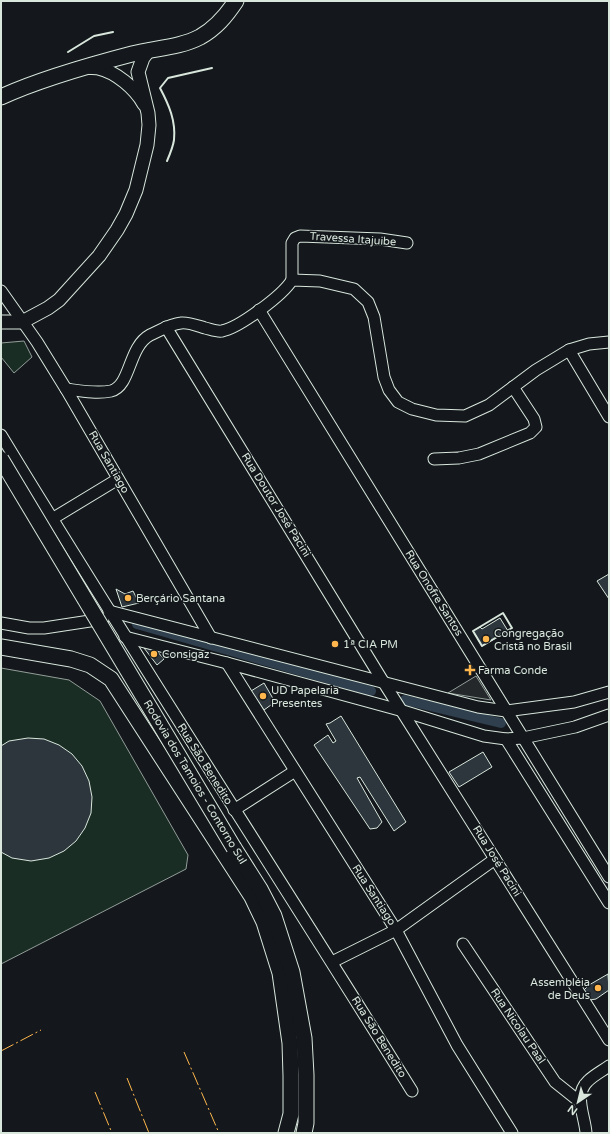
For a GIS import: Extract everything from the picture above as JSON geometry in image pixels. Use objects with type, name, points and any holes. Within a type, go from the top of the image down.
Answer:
[{"type":"highway","points":[[1,97],[16,90],[85,67],[133,53],[180,44],[198,37],[222,21],[236,1]]},
{"type":"highway","points":[[1,87],[39,72],[88,57],[133,45],[214,27]]},
{"type":"highway","name":"Rodovia dos Tamoios - Contorno Sul","points":[[1,459],[229,841],[260,889],[274,916],[292,972],[304,1038],[306,1123],[304,1133]]},
{"type":"highway","name":"Rodovia dos Tamoios - Contorno Sul","points":[[1,647],[71,659],[90,666],[111,679],[252,897],[264,922],[280,973],[290,1043],[291,1114],[286,1133]]},
{"type":"main road","points":[[1,322],[22,322],[48,308],[59,300],[99,256],[126,214],[136,190],[147,145],[149,125],[148,113],[138,72],[143,58],[149,50]]},
{"type":"main road","points":[[85,67],[98,68],[122,80],[140,97],[148,113]]},
{"type":"street","name":"Travessa Itajuibe","points":[[292,280],[292,243],[295,238],[300,236],[380,238],[407,243]]},
{"type":"street","points":[[66,389],[102,392],[113,390],[120,386],[135,351],[148,336],[166,327],[182,322],[221,332],[236,327],[276,298],[292,280],[320,281],[354,289],[368,302],[374,317],[384,376],[389,390],[398,402],[412,409],[436,414],[465,416],[489,406],[536,370],[569,350],[590,344],[609,342]]},
{"type":"street","name":"Rua Santiago","points":[[1,290],[66,389],[211,638]]},
{"type":"street","name":"Rua Onofre Santos","points":[[259,310],[609,877]]},
{"type":"street","name":"Rua Doutor José Pacini","points":[[166,327],[384,683]]},
{"type":"street","points":[[569,350],[609,417]]},
{"type":"street","points":[[434,459],[459,458],[480,454],[530,433],[536,427],[534,419],[513,387]]},
{"type":"street","name":"Rua São Benedito","points":[[1,435],[125,637],[332,962],[412,1091]]},
{"type":"street","points":[[52,519],[118,479]]},
{"type":"street","points":[[1,623],[29,628],[44,628],[111,614],[211,638],[478,707],[506,711],[608,696]]},
{"type":"street","points":[[125,637],[403,712],[484,736],[506,739],[523,738],[575,727],[609,715]]},
{"type":"street","name":"Rua Santiago","points":[[227,664],[396,930],[457,1044],[512,1133]]},
{"type":"street","name":"Rua José Pacini","points":[[384,683],[609,1040]]},
{"type":"street","points":[[506,739],[609,903]]},
{"type":"street","points":[[234,810],[295,771]]},
{"type":"street","points":[[332,962],[396,930],[495,859]]},
{"type":"street","name":"Rua Nicolau Paal","points":[[463,944],[555,1082],[580,1102]]},
{"type":"street","points":[[586,1133],[580,1102],[582,1088],[588,1081],[609,1066]]},
{"type":"green space","points":[[24,341],[32,357],[14,373],[1,357],[1,343]]},
{"type":"green space","points":[[1,668],[69,680],[100,701],[188,855],[186,869],[1,964]]},
{"type":"shaded area","points":[[476,676],[491,700],[448,693]]},
{"type":"building","points":[[609,574],[609,599],[597,581]]},
{"type":"building","name":"Berçário Santana","points":[[116,589],[125,594],[133,591],[139,603],[122,607]]},
{"type":"building","name":"Congregação Cristã no Brasil","points":[[500,618],[508,631],[482,646],[473,631],[480,627],[482,629]]},
{"type":"building","name":"Consigaz","points":[[144,648],[155,649],[164,659],[157,665]]},
{"type":"building","name":"UD Papelaria Presentes","points":[[264,683],[275,702],[264,710],[251,691]]},
{"type":"building","points":[[341,716],[406,822],[394,831],[360,777],[357,778],[382,822],[377,828],[370,829],[314,745],[328,735],[333,743],[336,741],[326,724]]},
{"type":"building","points":[[28,738],[44,739],[59,745],[72,754],[82,766],[89,781],[92,797],[91,813],[85,828],[76,841],[64,851],[49,858],[31,861],[12,858],[1,852],[1,746],[9,741]]},
{"type":"building","points":[[483,752],[492,767],[459,787],[449,772]]},
{"type":"building","name":"Assembléia de Deus","points":[[608,974],[609,990],[596,999],[590,1000],[583,991],[589,985]]},
{"type":"waterway","points":[[137,624],[371,691]]},
{"type":"waterway","points":[[405,700],[501,723]]},
{"type":"wall","points":[[68,52],[94,36],[113,32]]},
{"type":"wall","points":[[167,161],[174,143],[174,126],[169,107],[160,88],[168,78],[212,68]]},
{"type":"wall","points":[[503,613],[512,628],[482,646],[473,631],[503,613]]},
{"type":"power","points":[[1,1051],[41,1030]]},
{"type":"power","points":[[184,1052],[219,1133]]},
{"type":"power","points":[[127,1078],[149,1133]]},
{"type":"power","points":[[95,1092],[112,1133]]},
{"type":"place","name":"Berçário Santana","points":[[128,598]]},
{"type":"place","name":"Congregação Cristã no Brasil","points":[[486,639]]},
{"type":"place","name":"1ª CIA PM","points":[[335,644]]},
{"type":"place","name":"Consigaz","points":[[154,654]]},
{"type":"place","name":"Farma Conde","points":[[470,670]]},
{"type":"place","name":"UD Papelaria Presentes","points":[[263,696]]},
{"type":"place","name":"Assembléia de Deus","points":[[598,988]]}]
